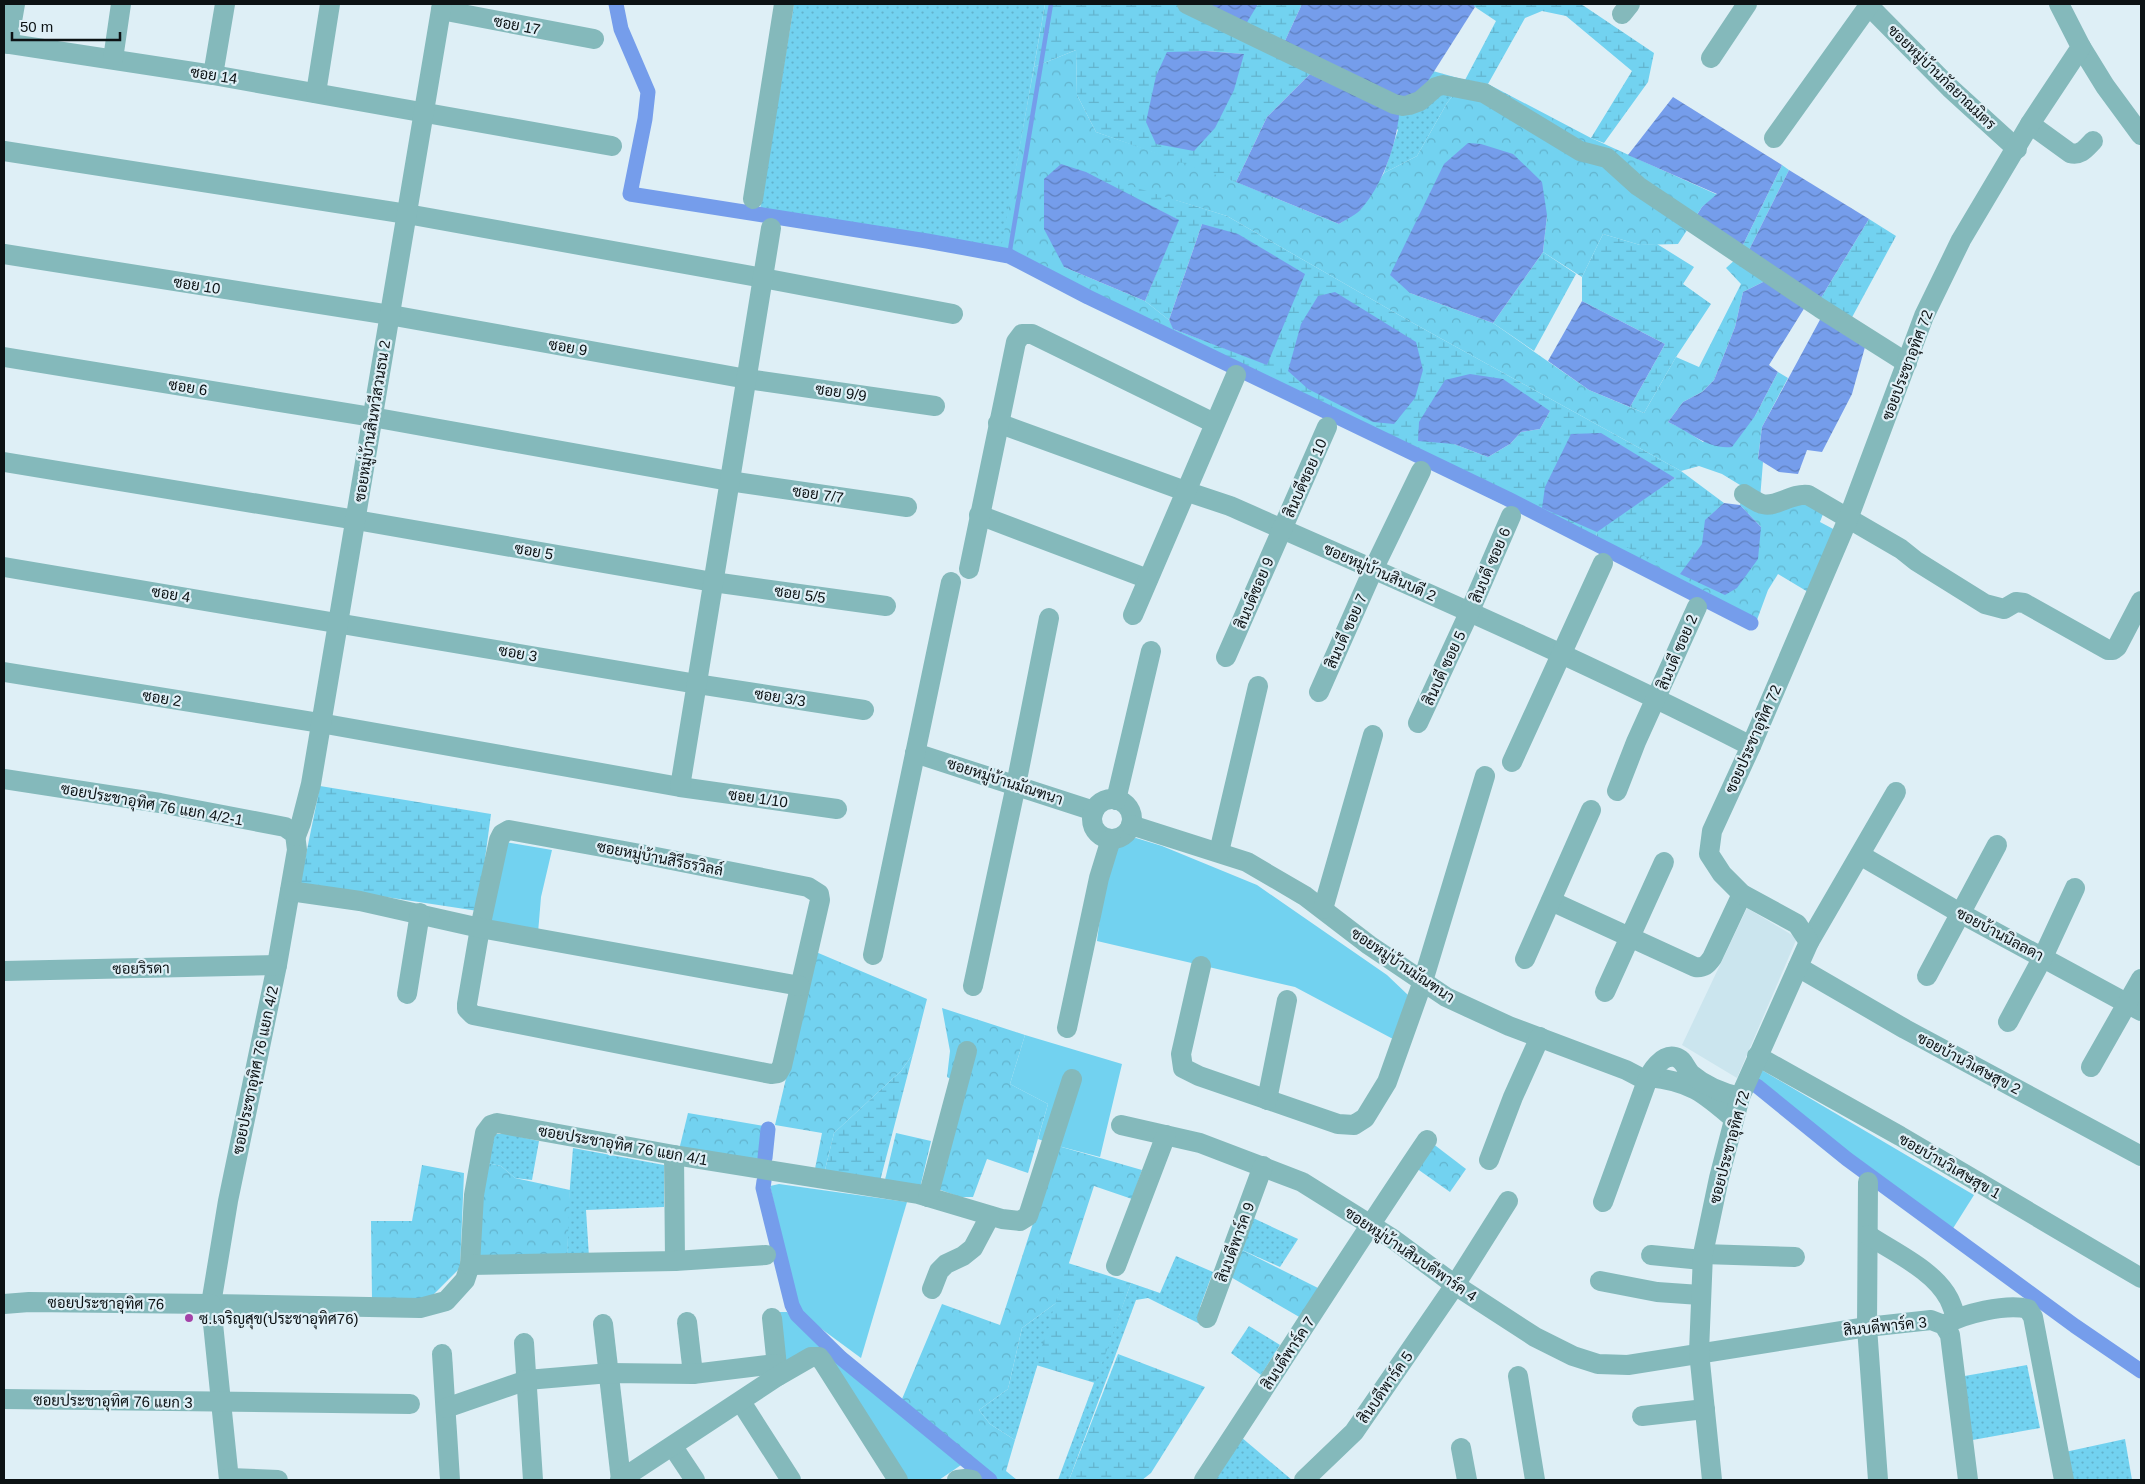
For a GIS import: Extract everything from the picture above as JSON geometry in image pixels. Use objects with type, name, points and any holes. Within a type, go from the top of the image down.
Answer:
[{"type":"street","points":[[6,43],[15,4]]},
{"type":"street","points":[[113,59],[121,4]]},
{"type":"street","points":[[213,75],[225,4]]},
{"type":"street","points":[[316,93],[330,4]]},
{"type":"street","points":[[753,199],[784,4]]},
{"type":"street","points":[[1187,4],[1394,104],[1403,106],[1420,101],[1436,86],[1484,93],[1573,147],[1607,158],[1638,186],[1820,308],[1907,363]]},
{"type":"street","points":[[1711,58],[1747,4]]},
{"type":"street","name":"ซอยหมู่บ้านกัลยาณมิตร","points":[[1774,138],[1868,4],[1950,88],[2017,148]]},
{"type":"street","points":[[2059,4],[2081,47],[2105,86],[2141,135]]},
{"type":"street","name":"ซอย 17","points":[[441,7],[594,40]]},
{"type":"street","name":"ซอยหมู่บ้านสินทวีสวนธน 2","points":[[296,836],[311,784],[441,7]]},
{"type":"street","name":"ซอย 14","points":[[6,43],[213,75],[424,111],[612,146]]},
{"type":"street","name":"ซอยประชาอุทิศ 72","points":[[1712,1480],[1699,1352],[1703,1257],[1719,1178],[1740,1097],[1809,942],[1797,924],[1742,894],[1722,874],[1709,854],[1712,831],[1751,746],[1848,520],[1924,316],[1961,240],[2030,124],[2081,47]]},
{"type":"street","points":[[2030,124],[2070,153],[2080,153],[2093,141]]},
{"type":"street","points":[[4,151],[407,214],[952,314]]},
{"type":"street","points":[[680,787],[771,228]]},
{"type":"street","name":"ซอย 10","points":[[4,254],[390,315]]},
{"type":"street","name":"ซอย 9","points":[[390,315],[747,379]]},
{"type":"street","points":[[969,569],[1016,342],[1022,334],[1032,334],[1214,423]]},
{"type":"street","name":"ซอย 6","points":[[4,357],[372,417],[729,481]]},
{"type":"street","points":[[1133,615],[1236,375]]},
{"type":"street","name":"ซอย 9/9","points":[[747,379],[935,406]]},
{"type":"street","name":"ซอยหมู่บ้านสินบดี 2","points":[[998,423],[1185,492],[1230,506],[1282,528],[1561,653],[1657,698],[1751,746]]},
{"type":"street","name":"สินบดีซอย 10","points":[[1282,528],[1328,427]]},
{"type":"street","points":[[4,462],[356,520]]},
{"type":"street","name":"สินบดี ซอย 7","points":[[1320,692],[1373,570],[1421,471]]},
{"type":"street","name":"ซอย 7/7","points":[[729,481],[907,507]]},
{"type":"street","points":[[1744,494],[1761,504],[1768,505],[1798,494],[1808,495],[1848,520],[1901,549],[1916,561],[1985,604],[2004,609],[2016,602],[2024,603],[2108,650],[2113,650],[2117,647],[2141,601]]},
{"type":"street","points":[[979,515],[1148,579]]},
{"type":"street","name":"สินบดี ซอย 6","points":[[1469,613],[1511,516]]},
{"type":"street","name":"ซอย 5","points":[[356,520],[713,582]]},
{"type":"street","name":"สินบดีซอย 9","points":[[1226,657],[1282,528]]},
{"type":"street","points":[[1512,762],[1603,563]]},
{"type":"street","name":"ซอย 4","points":[[4,567],[338,622]]},
{"type":"street","name":"ซอย 5/5","points":[[713,582],[886,606]]},
{"type":"street","points":[[873,955],[951,582]]},
{"type":"street","name":"สินบดี ซอย 2","points":[[1616,790],[1697,607]]},
{"type":"street","name":"สินบดี ซอย 5","points":[[1418,723],[1469,613]]},
{"type":"street","points":[[973,986],[1050,618]]},
{"type":"street","name":"ซอย 3","points":[[338,622],[697,684]]},
{"type":"street","points":[[1116,800],[1151,651]]},
{"type":"street","name":"ซอย 2","points":[[4,672],[320,723],[680,787]]},
{"type":"street","name":"ซอย 3/3","points":[[697,684],[864,710]]},
{"type":"street","points":[[1219,852],[1258,686]]},
{"type":"street","points":[[1323,909],[1372,734]]},
{"type":"street","name":"ซอยหมู่บ้านมัณฑนา","points":[[915,753],[1094,810]]},
{"type":"street","points":[[1201,966],[1181,1054],[1183,1068],[1199,1076],[1338,1124],[1354,1125],[1365,1118],[1387,1082],[1423,981],[1485,776]]},
{"type":"street","name":"ซอยประชาอุทิศ 76 แยก 4/2-1","points":[[4,779],[160,803],[265,823],[285,827],[296,836]]},
{"type":"street","name":"ซอย 1/10","points":[[680,787],[837,809]]},
{"type":"street","points":[[1809,942],[1896,792]]},
{"type":"street","points":[[1116,800],[1127,807],[1130,812],[1131,826],[1123,836],[1111,839],[1105,838],[1095,829],[1093,823],[1094,810],[1104,802],[1116,800]]},
{"type":"street","points":[[1525,959],[1591,810]]},
{"type":"street","name":"ซอยหมู่บ้านมัณฑนา","points":[[1131,826],[1246,862],[1305,896],[1369,945],[1446,996],[1540,1037],[1648,1079],[1673,1079],[1710,1098],[1734,1119]]},
{"type":"street","name":"ซอยหมู่บ้านสิรีธรวิลล์","points":[[509,830],[808,887],[819,894],[820,900],[800,986],[782,1066],[778,1073],[771,1074],[473,1015],[467,1009],[467,1004],[480,928],[499,840],[505,831],[509,830]]},
{"type":"street","name":"ซอยประชาอุทิศ 76 แยก 4/2","points":[[211,1304],[228,1201],[277,965],[297,850],[296,836]]},
{"type":"street","points":[[1068,1028],[1097,888],[1111,839]]},
{"type":"street","points":[[1927,976],[1997,845]]},
{"type":"street","name":"ซอยบ้านนิลลดา","points":[[1860,855],[1960,913],[2135,1007]]},
{"type":"street","points":[[1605,992],[1664,862]]},
{"type":"street","points":[[2008,1022],[2043,957],[2075,888]]},
{"type":"street","points":[[290,891],[360,901],[480,928],[800,986]]},
{"type":"street","points":[[1551,901],[1695,967],[1702,967],[1707,965],[1712,958],[1742,894]]},
{"type":"street","points":[[407,994],[420,914]]},
{"type":"street","name":"ซอยริรดา","points":[[4,971],[277,965]]},
{"type":"street","name":"ซอยบ้านวิเศษสุข 2","points":[[1798,967],[1905,1029],[2141,1156]]},
{"type":"street","points":[[2091,1067],[2135,1007],[2141,979]]},
{"type":"street","points":[[1267,1100],[1287,1000]]},
{"type":"street","points":[[1489,1160],[1540,1037]]},
{"type":"street","points":[[928,1197],[967,1051]]},
{"type":"street","name":"ซอยบ้านวิเศษสุข 1","points":[[1757,1056],[1900,1136],[2141,1278]]},
{"type":"street","points":[[1604,1202],[1648,1079],[1652,1070],[1663,1060],[1669,1057],[1676,1057],[1682,1061],[1691,1074],[1722,1093],[1740,1097]]},
{"type":"street","name":"ซอยประชาอุทิศ 76 แยก 4/1","points":[[211,1304],[420,1308],[436,1306],[446,1301],[465,1280],[470,1265],[474,1195],[485,1133],[490,1125],[504,1123],[674,1155],[918,1194],[990,1216],[1020,1221],[1028,1216],[1072,1079]]},
{"type":"street","name":"ซอยหมู่บ้านสินบดีพาร์ค 4","points":[[1121,1125],[1200,1143],[1302,1182],[1393,1240],[1455,1285],[1535,1337],[1573,1356],[1598,1364],[1628,1365],[1699,1352]]},
{"type":"street","points":[[1116,1266],[1166,1135]]},
{"type":"street","name":"สินบดีพาร์ค 7","points":[[1204,1480],[1298,1338],[1369,1225],[1427,1140]]},
{"type":"street","points":[[674,1155],[675,1261]]},
{"type":"street","name":"สินบดีพาร์ค 9","points":[[1207,1318],[1263,1166]]},
{"type":"street","points":[[1868,1182],[1867,1327],[1878,1480]]},
{"type":"street","name":"สินบดีพาร์ค 5","points":[[1304,1480],[1354,1432],[1455,1285],[1508,1201]]},
{"type":"street","points":[[932,1289],[938,1271],[973,1248],[990,1216]]},
{"type":"street","points":[[1868,1235],[1926,1273],[1938,1284],[1949,1299],[1950,1321],[2017,1306],[2028,1309],[2033,1317],[2064,1480]]},
{"type":"street","points":[[470,1265],[675,1261],[766,1255]]},
{"type":"street","points":[[1651,1255],[1795,1257]]},
{"type":"street","points":[[1600,1281],[1657,1292],[1700,1296]]},
{"type":"street","name":"ซอยประชาอุทิศ 76","points":[[4,1304],[29,1302],[211,1304]]},
{"type":"street","points":[[211,1304],[229,1479],[278,1480]]},
{"type":"street","points":[[772,1318],[777,1370]]},
{"type":"street","name":"สินบดีพาร์ค 3","points":[[1699,1352],[1867,1327],[1931,1320],[1950,1321],[1950,1335],[1968,1480]]},
{"type":"street","points":[[687,1322],[694,1374]]},
{"type":"street","points":[[604,1324],[621,1480],[740,1402],[777,1370]]},
{"type":"street","points":[[524,1342],[534,1480]]},
{"type":"street","points":[[442,1354],[450,1480]]},
{"type":"street","points":[[446,1408],[527,1380],[610,1373],[694,1374],[777,1370],[812,1357],[819,1357],[824,1362],[898,1480]]},
{"type":"street","points":[[1518,1376],[1535,1480]]},
{"type":"street","name":"ซอยประชาอุทิศ 76 แยก 3","points":[[4,1399],[410,1404]]},
{"type":"street","points":[[740,1402],[791,1480]]},
{"type":"street","points":[[1642,1416],[1705,1409]]},
{"type":"street","points":[[673,1447],[695,1480]]},
{"type":"street","points":[[1461,1448],[1467,1480]]},
{"type":"street","points":[[956,1480],[972,1480]]},
{"type":"shaded area","points":[[1747,908],[1797,938],[1737,1078],[1682,1045]]},
{"type":"green space","points":[[794,4],[1045,4],[1002,248],[760,209]]},
{"type":"green space","points":[[1045,4],[1207,4],[1257,6],[1258,4],[1302,4],[1284,43],[1310,74],[1267,117],[1236,182],[1096,132],[1077,95],[1076,50],[1034,67]],"holes":[[[1205,51],[1244,54],[1167,53]]]},
{"type":"green space","points":[[1473,4],[1581,4],[1654,53],[1648,82],[1604,143],[1591,138],[1632,71],[1566,16],[1542,11],[1525,18],[1488,84],[1465,80],[1496,21]]},
{"type":"green space","points":[[1268,36],[1420,92],[1433,71],[1465,80],[1447,103],[1417,156],[1384,173],[1398,130]]},
{"type":"green space","points":[[1076,50],[1077,95],[1096,132],[1212,172],[1339,224],[1361,209],[1384,173],[1417,156],[1447,103],[1465,80],[1488,84],[1591,138],[1718,195],[1702,207],[1678,244],[1640,245],[1603,234],[1582,277],[1543,252],[1547,215],[1410,293],[1493,323],[1589,390],[1644,413],[1676,357],[1699,367],[1741,284],[1726,268],[1737,258],[1767,280],[1743,292],[1735,327],[1714,380],[1702,392],[1683,402],[1668,422],[1703,442],[1755,416],[1778,372],[1788,378],[1762,427],[1758,458],[1763,462],[1760,499],[1828,501],[1820,522],[1837,531],[1808,592],[1778,574],[1768,590],[1754,628],[1594,549],[1597,532],[1761,527],[1740,505],[1745,488],[1722,474],[1699,466],[1681,471],[1413,323],[1227,216],[1175,200],[1064,267],[1145,301],[1169,320],[1184,348],[999,260],[1034,67]]},
{"type":"green space","points":[[1782,165],[1789,170],[1748,252],[1741,249]]},
{"type":"green space","points":[[1086,172],[1227,216],[1413,323],[1681,471],[1724,503],[1706,520],[1702,544],[1680,574],[1597,532],[1594,549],[1184,348],[1173,329],[1267,364],[1202,224],[1169,320],[1145,301],[1178,220]],"holes":[[[1550,411],[1540,429],[1521,432],[1510,444],[1488,457],[1454,444]],[[1571,434],[1675,478],[1660,488]]]},
{"type":"green space","points":[[1869,219],[1896,236],[1850,321],[1819,301]]},
{"type":"green space","points":[[1603,234],[1640,245],[1657,244],[1694,267],[1683,284],[1711,304],[1676,357],[1644,413],[1630,407],[1665,344],[1582,301],[1582,277]]},
{"type":"green space","points":[[1543,252],[1576,274],[1534,351],[1493,323]]},
{"type":"green space","points":[[320,786],[491,814],[478,911],[300,884]]},
{"type":"green space","points":[[1136,838],[1162,846],[1257,885],[1387,975],[1408,995],[1393,1039],[1295,987],[1097,941],[1105,877],[1111,854],[1114,847],[1119,843]]},
{"type":"green space","points":[[505,842],[552,850],[541,897],[538,933],[487,924]]},
{"type":"green space","points":[[816,952],[927,999],[913,1054],[901,1071],[834,1133],[825,1170],[815,1169],[822,1133],[775,1125]]},
{"type":"green space","points":[[942,1008],[1025,1035],[1010,1084],[1048,1104],[1028,1173],[987,1159],[973,1197],[960,1197],[935,1188],[966,1087],[947,1077],[950,1051]]},
{"type":"green space","points":[[1025,1035],[1122,1064],[1100,1157],[1038,1139],[1048,1104],[1010,1084]]},
{"type":"green space","points":[[913,1054],[880,1181],[825,1170],[834,1133],[901,1071]]},
{"type":"green space","points":[[1760,1069],[1974,1195],[1952,1230],[1752,1086]]},
{"type":"green space","points":[[688,1113],[764,1126],[759,1163],[679,1150]]},
{"type":"green space","points":[[896,1133],[931,1141],[920,1188],[885,1180]]},
{"type":"green space","points":[[495,1134],[507,1134],[539,1141],[532,1180],[515,1178],[501,1166],[487,1163]]},
{"type":"green space","points":[[1432,1143],[1466,1169],[1450,1192],[1416,1168]]},
{"type":"green space","points":[[1058,1146],[1142,1170],[1132,1199],[1094,1186],[1056,1303],[1022,1328],[1008,1389],[979,1410],[990,1424],[1015,1440],[1006,1471],[1017,1480],[995,1480],[902,1399],[942,1304],[1000,1325]]},
{"type":"green space","points":[[573,1148],[664,1165],[664,1207],[586,1210],[589,1257],[567,1259],[568,1212]]},
{"type":"green space","points":[[487,1163],[501,1166],[515,1178],[570,1190],[567,1259],[476,1257]]},
{"type":"green space","points":[[422,1165],[464,1173],[460,1268],[427,1301],[372,1300],[371,1221],[412,1221]]},
{"type":"green space","points":[[779,1184],[907,1202],[861,1358],[804,1316],[796,1302],[770,1186]]},
{"type":"green space","points":[[1253,1218],[1298,1239],[1280,1267],[1240,1249]]},
{"type":"green space","points":[[1240,1249],[1318,1288],[1301,1318],[1229,1276]]},
{"type":"green space","points":[[1176,1256],[1213,1272],[1200,1307],[1215,1313],[1206,1327],[1148,1298],[1136,1300],[1069,1480],[1058,1480],[1131,1283],[1160,1293]]},
{"type":"green space","points":[[1068,1263],[1131,1283],[1095,1383],[1036,1365]]},
{"type":"green space","points":[[1056,1303],[1015,1440],[990,1424],[979,1410],[1008,1389],[1022,1328]]},
{"type":"green space","points":[[776,1312],[787,1312],[817,1342],[964,1463],[939,1480],[902,1480],[828,1362],[784,1365]]},
{"type":"green space","points":[[1249,1326],[1280,1345],[1261,1375],[1231,1353]]},
{"type":"green space","points":[[1118,1354],[1205,1387],[1151,1473],[1142,1480],[1069,1480]]},
{"type":"green space","points":[[2027,1365],[2040,1428],[1967,1441],[1959,1377]]},
{"type":"green space","points":[[1241,1437],[1292,1480],[1211,1480]]},
{"type":"green space","points":[[2125,1439],[2132,1480],[2070,1480],[2065,1452]]},
{"type":"water","points":[[1207,4],[1258,4],[1246,24]]},
{"type":"water","points":[[1302,4],[1473,4],[1475,7],[1421,92],[1395,99],[1284,43]]},
{"type":"water","points":[[1205,51],[1244,54],[1234,90],[1215,128],[1194,151],[1156,144],[1146,122],[1156,76],[1167,52]]},
{"type":"water","points":[[1310,74],[1399,115],[1391,152],[1376,188],[1360,210],[1339,224],[1236,182],[1267,117]]},
{"type":"water","points":[[1673,97],[1782,165],[1741,249],[1695,218],[1702,207],[1717,194],[1628,155]]},
{"type":"water","points":[[1468,143],[1481,144],[1513,154],[1542,182],[1547,215],[1543,252],[1493,323],[1410,293],[1390,275],[1444,164]]},
{"type":"water","points":[[1061,164],[1086,172],[1179,220],[1145,301],[1064,267],[1044,229],[1044,179]]},
{"type":"water","points":[[1789,170],[1869,219],[1819,301],[1748,252]]},
{"type":"water","points":[[1202,224],[1238,234],[1305,274],[1267,365],[1173,329],[1169,320]]},
{"type":"water","points":[[1767,280],[1805,307],[1769,365],[1778,372],[1755,416],[1732,447],[1715,446],[1668,422],[1683,402],[1702,392],[1714,380],[1735,327],[1743,292]]},
{"type":"water","points":[[1335,292],[1416,342],[1423,370],[1415,398],[1394,424],[1373,422],[1308,389],[1288,371],[1301,324],[1318,296]]},
{"type":"water","points":[[1582,301],[1665,344],[1630,407],[1589,390],[1548,361]]},
{"type":"water","points":[[1822,316],[1865,347],[1852,394],[1822,452],[1807,450],[1798,474],[1779,472],[1758,459],[1762,427]]},
{"type":"water","points":[[1470,374],[1503,379],[1550,411],[1540,429],[1521,432],[1510,444],[1488,457],[1454,444],[1418,441],[1419,422],[1445,380]]},
{"type":"water","points":[[1601,433],[1675,478],[1597,532],[1542,508],[1545,487],[1571,434]]},
{"type":"water","points":[[1724,503],[1740,505],[1761,527],[1758,559],[1737,588],[1725,595],[1680,574],[1702,544],[1705,520]]},
{"type":"waterway","points":[[616,4],[621,29],[648,92],[645,119],[630,194],[927,241],[1009,256],[1088,297],[1508,499],[1751,623]]},
{"type":"waterway","points":[[1009,256],[1051,4]]},
{"type":"waterway","points":[[1757,1086],[1847,1159],[2075,1326],[2141,1371]]},
{"type":"waterway","points":[[765,1158],[768,1129]]},
{"type":"waterway","points":[[764,1181],[763,1188],[792,1305],[797,1315],[841,1358],[990,1480]]},
{"type":"place","name":"ซ.เจริญสุข(ประชาอุทิศ76)","points":[[189,1318]]}]
